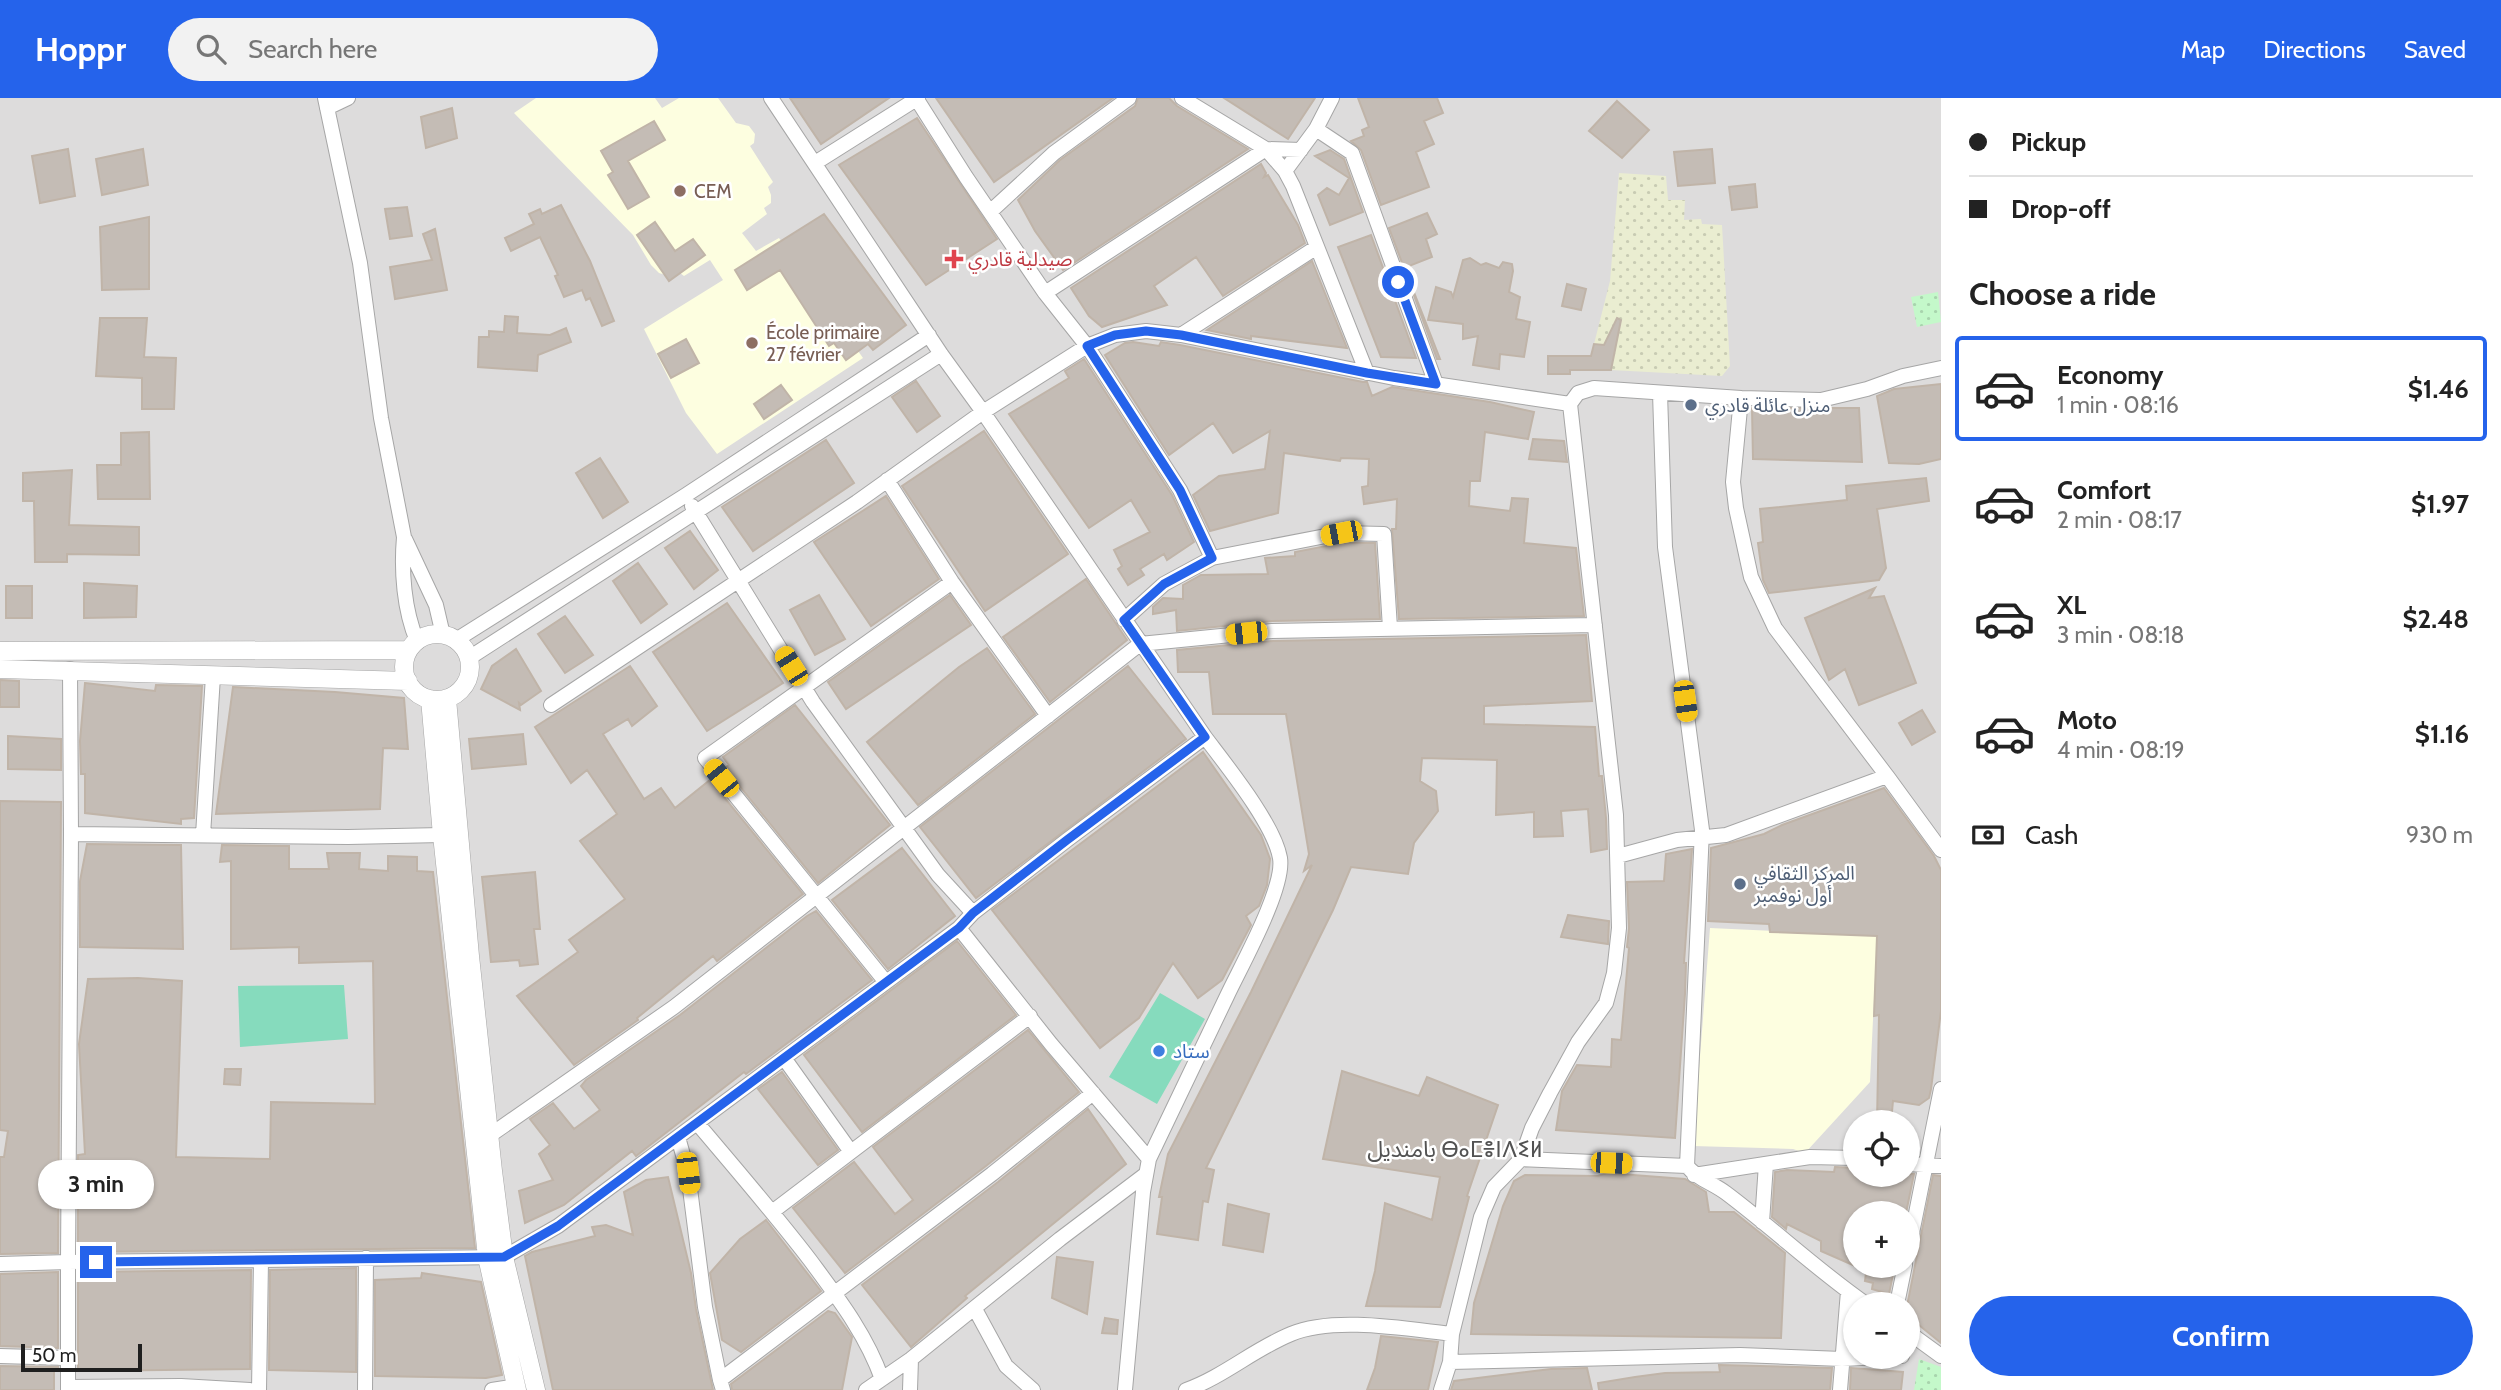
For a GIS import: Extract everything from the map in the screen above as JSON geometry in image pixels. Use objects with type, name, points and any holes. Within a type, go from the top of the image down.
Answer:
[{"type":"street","points":[[348,98],[326,103],[360,263],[381,418],[404,537],[449,637]]},
{"type":"street","points":[[771,98],[941,354],[1140,644],[1233,774],[1276,844],[1281,871],[1263,919],[1148,1167],[1125,1390]]},
{"type":"street","points":[[815,163],[917,98],[1045,293],[1087,346],[1180,490],[1212,558]]},
{"type":"street","points":[[990,212],[1054,153],[1129,98]]},
{"type":"street","points":[[1182,98],[1266,149],[1285,171],[1367,373]]},
{"type":"street","points":[[1285,171],[1316,129],[1332,98]]},
{"type":"street","points":[[1316,129],[1352,153],[1436,384]]},
{"type":"street","points":[[1045,293],[1266,149],[1301,150]]},
{"type":"street","points":[[1181,335],[1317,247]]},
{"type":"street","points":[[551,705],[887,480],[983,412],[1087,346],[1115,335],[1146,331],[1181,335],[1367,373],[1570,404]]},
{"type":"street","points":[[449,637],[685,495],[929,335]]},
{"type":"street","points":[[469,658],[941,354]]},
{"type":"street","points":[[1441,1390],[1450,1362],[1452,1334],[1481,1217],[1494,1187],[1521,1159],[1532,1128],[1550,1093],[1578,1042],[1606,1003],[1614,973],[1619,928],[1616,815],[1570,404],[1572,398],[1586,389],[1821,400],[1941,368]]},
{"type":"street","points":[[1660,393],[1665,547],[1702,830],[1690,1171]]},
{"type":"street","points":[[1741,398],[1733,482],[1742,542],[1759,598],[1775,628],[1941,850]]},
{"type":"street","points":[[887,480],[952,582],[1048,716]]},
{"type":"street","points":[[685,495],[804,687],[938,875],[973,913]]},
{"type":"street","points":[[1124,620],[1164,584],[1212,558],[1341,533],[1384,534],[1390,628]]},
{"type":"street","points":[[404,537],[402,557],[413,646]]},
{"type":"street","points":[[885,981],[705,758],[952,582]]},
{"type":"street","points":[[489,1136],[674,1007],[1140,644],[1272,631],[1595,625]]},
{"type":"street","points":[[427,635],[449,637],[464,648],[469,658],[467,682],[460,691],[439,699],[420,694],[408,681],[404,667],[413,646],[427,635]]},
{"type":"street","points":[[0,651],[413,646]]},
{"type":"street","points":[[0,669],[408,681]]},
{"type":"street","points":[[69,669],[71,834],[68,1389],[181,1386],[250,1390]]},
{"type":"street","points":[[202,835],[213,676]]},
{"type":"street","points":[[439,699],[442,835],[496,1257],[516,1388],[492,1390]]},
{"type":"street","points":[[439,699],[489,1136],[496,1257],[536,1390]]},
{"type":"street","points":[[0,1264],[496,1257],[558,1226],[959,928],[973,913],[1205,737]]},
{"type":"street","points":[[1618,856],[1677,840],[1726,835],[1887,776]]},
{"type":"street","points":[[71,834],[442,835]]},
{"type":"street","points":[[959,928],[1093,1093],[1148,1167]]},
{"type":"street","points":[[772,1212],[1030,1016]]},
{"type":"street","points":[[784,1058],[851,1152]]},
{"type":"street","points":[[1919,1201],[1941,1089]]},
{"type":"street","points":[[678,1137],[688,1173],[705,1307],[721,1385],[834,1293],[992,1174],[1093,1093]]},
{"type":"street","points":[[697,1122],[772,1212],[834,1293],[857,1325],[883,1379]]},
{"type":"street","points":[[1521,1159],[1690,1171],[1810,1157],[1843,1158]]},
{"type":"street","points":[[1762,1222],[1766,1164]]},
{"type":"street","points":[[1920,1165],[1941,1166]]},
{"type":"street","points":[[866,1390],[911,1359],[1148,1167]]},
{"type":"street","points":[[1690,1171],[1723,1191],[1848,1291],[1840,1390]]},
{"type":"street","points":[[365,1390],[366,1258]]},
{"type":"street","points":[[259,1390],[261,1260]]},
{"type":"street","points":[[975,1308],[1006,1366],[1033,1390]]},
{"type":"street","points":[[1186,1390],[1291,1334],[1313,1327],[1373,1325],[1452,1334]]},
{"type":"street","points":[[1920,1342],[1941,1356]]},
{"type":"street","points":[[1450,1362],[1740,1355],[1842,1359]]},
{"type":"street","points":[[0,1356],[67,1357]]},
{"type":"street","points":[[910,1390],[911,1359]]},
{"type":"shaded area","points":[[0,98],[1941,98],[1941,1390],[0,1390]]},
{"type":"shaded area","points":[[536,98],[655,98],[662,108],[679,98],[718,98],[736,123],[749,126],[755,134],[754,143],[750,146],[773,182],[768,187],[771,203],[764,208],[767,214],[742,233],[756,251],[779,238],[863,358],[717,454],[686,413],[644,329],[723,280],[710,260],[684,276],[680,273],[672,277],[659,273],[633,235],[514,113]]},
{"type":"shaded area","points":[[1619,173],[1666,176],[1668,200],[1685,200],[1684,220],[1701,219],[1702,224],[1722,225],[1730,366],[1722,376],[1611,370],[1617,340],[1608,338],[1604,345],[1594,344],[1610,281]]},
{"type":"shaded area","points":[[1710,928],[1877,936],[1870,1082],[1805,1153],[1793,1149],[1693,1146]]},
{"type":"green space","points":[[1938,292],[1941,322],[1917,327],[1911,297]]},
{"type":"green space","points":[[344,985],[348,1039],[240,1047],[238,986]]},
{"type":"green space","points":[[1160,993],[1205,1019],[1157,1104],[1109,1077]]},
{"type":"green space","points":[[1920,1359],[1941,1367],[1941,1390],[1914,1390]]},
{"type":"building","points":[[790,98],[889,98],[821,144]]},
{"type":"building","points":[[936,98],[1113,98],[994,182]]},
{"type":"building","points":[[1138,98],[1169,98],[1177,106],[1248,149],[1063,270],[1035,231],[1018,200],[1060,160],[1135,106]]},
{"type":"building","points":[[1224,98],[1315,98],[1288,139]]},
{"type":"building","points":[[1358,98],[1437,98],[1443,113],[1424,121],[1434,144],[1416,152],[1429,187],[1381,205],[1361,150],[1351,141],[1364,136],[1362,130],[1369,127]]},
{"type":"building","points":[[1617,101],[1649,130],[1622,158],[1589,131]]},
{"type":"building","points":[[452,108],[457,138],[426,148],[421,117]]},
{"type":"building","points":[[917,118],[997,239],[926,285],[839,165]]},
{"type":"building","points":[[654,121],[665,140],[628,161],[649,197],[628,209],[608,175],[613,172],[601,151]]},
{"type":"building","points":[[68,149],[75,196],[40,203],[32,156]]},
{"type":"building","points":[[143,149],[148,185],[102,195],[96,159]]},
{"type":"building","points":[[1712,149],[1715,183],[1678,186],[1674,152]]},
{"type":"building","points":[[1330,150],[1344,159],[1363,212],[1330,225],[1318,195],[1327,188],[1339,195],[1349,178],[1315,156]]},
{"type":"building","points":[[1261,164],[1266,173],[1264,177],[1268,175],[1298,225],[1305,243],[1223,296],[1196,257],[1154,286],[1167,305],[1102,327],[1089,316],[1071,288]]},
{"type":"building","points":[[1755,184],[1757,207],[1732,210],[1729,187]]},
{"type":"building","points":[[561,205],[590,261],[614,321],[602,326],[590,298],[586,300],[582,290],[564,297],[555,276],[558,275],[540,237],[511,251],[505,238],[534,224],[529,214],[540,209],[542,214]]},
{"type":"building","points":[[407,207],[412,236],[390,239],[385,209]]},
{"type":"building","points":[[1427,213],[1437,234],[1426,239],[1432,257],[1404,268],[1389,228]]},
{"type":"building","points":[[824,214],[906,325],[873,350],[868,344],[846,360],[834,343],[829,346],[780,270],[747,290],[735,270]]},
{"type":"building","points":[[149,217],[149,289],[102,290],[100,227]]},
{"type":"building","points":[[655,222],[675,251],[693,239],[705,255],[669,281],[637,235]]},
{"type":"building","points":[[435,229],[447,290],[395,299],[390,267],[432,260],[423,234]]},
{"type":"building","points":[[1371,235],[1416,358],[1381,357],[1338,247]]},
{"type":"building","points":[[1470,258],[1481,265],[1486,263],[1499,268],[1503,262],[1512,264],[1509,292],[1520,297],[1516,319],[1530,322],[1524,357],[1500,354],[1499,369],[1473,365],[1478,336],[1463,339],[1463,324],[1428,320],[1436,287],[1451,292],[1453,297],[1463,260]]},
{"type":"building","points":[[1312,261],[1347,348],[1251,336],[1251,339],[1207,330]]},
{"type":"building","points":[[1408,277],[1440,359],[1437,359]]},
{"type":"building","points":[[1567,284],[1586,289],[1581,310],[1562,306]]},
{"type":"building","points":[[505,316],[518,317],[517,333],[550,335],[566,328],[571,342],[538,355],[537,371],[478,367],[479,337],[489,337],[489,331],[504,332]]},
{"type":"building","points":[[100,318],[147,318],[144,357],[176,358],[174,409],[142,409],[142,378],[96,376]]},
{"type":"building","points":[[1617,318],[1621,320],[1611,370],[1570,370],[1570,374],[1548,374],[1548,356],[1591,356],[1594,344],[1604,345]]},
{"type":"building","points":[[686,339],[699,363],[671,378],[658,354]]},
{"type":"building","points":[[1161,342],[1180,345],[1367,382],[1372,396],[1392,387],[1490,402],[1534,412],[1528,439],[1485,432],[1480,481],[1470,481],[1469,506],[1510,511],[1512,498],[1528,499],[1524,543],[1576,548],[1584,616],[1399,619],[1392,529],[1396,529],[1397,499],[1364,504],[1362,487],[1368,486],[1369,459],[1341,458],[1340,461],[1284,453],[1278,513],[1210,531],[1193,495],[1219,476],[1265,469],[1270,431],[1233,453],[1213,423],[1169,455],[1105,355],[1125,343],[1159,346]]},
{"type":"building","points":[[1084,359],[1172,495],[1194,542],[1167,560],[1164,554],[1140,569],[1144,575],[1128,585],[1118,569],[1122,566],[1114,550],[1150,532],[1131,500],[1089,528],[1009,414],[1069,378],[1065,371]]},
{"type":"building","points":[[916,381],[940,416],[917,432],[892,397]]},
{"type":"building","points":[[1941,384],[1941,459],[1919,464],[1889,463],[1877,396],[1894,389]]},
{"type":"building","points":[[781,385],[792,400],[764,419],[754,404]]},
{"type":"building","points":[[1752,408],[1859,408],[1862,462],[1753,459]]},
{"type":"building","points":[[984,431],[1068,554],[985,611],[902,486]]},
{"type":"building","points":[[149,432],[150,499],[98,499],[97,465],[121,465],[121,433]]},
{"type":"building","points":[[1533,439],[1564,441],[1567,462],[1529,459]]},
{"type":"building","points":[[826,440],[854,483],[753,551],[722,507]]},
{"type":"building","points":[[600,458],[628,502],[603,518],[576,473]]},
{"type":"building","points":[[72,470],[69,525],[139,527],[139,555],[67,554],[67,562],[35,562],[34,501],[23,501],[23,473]]},
{"type":"building","points":[[1926,478],[1929,501],[1877,509],[1886,568],[1879,580],[1769,593],[1763,580],[1758,543],[1763,542],[1760,509],[1847,500],[1846,486]]},
{"type":"building","points":[[886,496],[939,579],[871,626],[814,542]]},
{"type":"building","points":[[690,531],[718,570],[694,589],[665,548]]},
{"type":"building","points":[[1342,543],[1375,543],[1380,619],[1272,621],[1177,631],[1176,610],[1153,614],[1153,607],[1163,598],[1183,599],[1183,585],[1201,575],[1268,574],[1265,558],[1295,556],[1295,552]]},
{"type":"building","points":[[638,563],[667,604],[641,623],[613,581]]},
{"type":"building","points":[[1086,579],[1127,640],[1050,702],[1003,637]]},
{"type":"building","points":[[84,583],[137,586],[136,617],[84,618]]},
{"type":"building","points":[[6,586],[32,586],[32,618],[6,618]]},
{"type":"building","points":[[1875,588],[1869,598],[1884,596],[1916,683],[1859,705],[1845,669],[1829,680],[1805,618]]},
{"type":"building","points":[[819,595],[845,639],[815,655],[790,610]]},
{"type":"building","points":[[950,595],[971,625],[846,709],[828,682]]},
{"type":"building","points":[[727,603],[783,683],[707,731],[653,652]]},
{"type":"building","points":[[565,616],[593,655],[565,673],[538,634]]},
{"type":"building","points":[[1586,635],[1592,701],[1484,706],[1484,724],[1595,727],[1599,776],[1602,776],[1607,849],[1591,852],[1588,809],[1561,811],[1563,836],[1534,837],[1534,812],[1496,815],[1497,760],[1422,758],[1420,781],[1436,791],[1438,811],[1414,843],[1408,874],[1351,867],[1333,910],[1206,1168],[1214,1170],[1208,1202],[1203,1201],[1198,1240],[1157,1234],[1162,1197],[1159,1197],[1168,1154],[1312,865],[1304,871],[1309,854],[1286,714],[1213,714],[1209,672],[1178,672],[1177,650],[1273,641]]},
{"type":"building","points":[[987,648],[1035,714],[918,805],[867,742],[959,667]]},
{"type":"building","points":[[516,649],[541,691],[521,705],[519,703],[520,710],[481,689],[492,666]]},
{"type":"building","points":[[630,666],[657,706],[632,726],[628,719],[603,734],[644,799],[661,788],[675,808],[710,780],[803,894],[717,961],[713,956],[637,1018],[638,1020],[574,1065],[517,996],[578,952],[569,940],[625,899],[580,841],[617,814],[587,770],[571,783],[535,727]]},
{"type":"building","points":[[1128,666],[1186,739],[976,898],[920,827]]},
{"type":"building","points":[[0,680],[19,681],[19,707],[0,707]]},
{"type":"building","points":[[85,683],[155,691],[156,685],[202,686],[194,818],[181,819],[181,824],[85,813],[85,774],[81,774],[80,741]]},
{"type":"building","points":[[233,687],[404,698],[408,749],[383,748],[380,809],[216,814]]},
{"type":"building","points":[[795,705],[890,825],[818,883],[725,768],[729,765],[723,757]]},
{"type":"building","points":[[1922,710],[1935,732],[1912,745],[1899,723]]},
{"type":"building","points":[[523,734],[526,764],[472,769],[469,739]]},
{"type":"building","points":[[8,736],[61,739],[61,770],[8,769]]},
{"type":"building","points":[[1203,752],[1261,835],[1270,859],[1267,885],[1259,906],[1246,916],[1251,925],[1222,980],[1198,998],[1173,963],[1139,1018],[1100,1048],[992,910]]},
{"type":"building","points":[[1884,788],[1934,856],[1941,870],[1941,1011],[1929,1098],[1919,1105],[1893,1101],[1892,1110],[1877,1110],[1879,1015],[1874,1016],[1877,936],[1770,932],[1769,924],[1708,921],[1711,848],[1764,834]]},
{"type":"building","points":[[0,801],[61,802],[58,1253],[0,1254],[0,1157],[4,1157],[8,1131],[0,1130]]},
{"type":"building","points":[[87,844],[181,845],[183,949],[80,947],[80,881]]},
{"type":"building","points":[[222,845],[289,846],[289,869],[329,869],[327,853],[360,853],[359,869],[388,871],[388,856],[417,857],[417,871],[433,872],[475,1248],[78,1252],[78,1155],[85,1154],[79,1044],[88,979],[182,981],[176,1157],[270,1159],[271,1102],[375,1104],[373,961],[299,963],[299,947],[231,949],[231,861],[220,862]]},
{"type":"building","points":[[902,848],[955,916],[888,969],[832,900]]},
{"type":"building","points":[[1692,849],[1675,1138],[1556,1130],[1562,1091],[1577,1065],[1611,1067],[1612,1039],[1621,1040],[1629,948],[1627,882],[1664,881],[1666,854]]},
{"type":"building","points":[[535,872],[540,929],[534,929],[538,964],[520,966],[519,960],[491,962],[482,877]]},
{"type":"building","points":[[816,911],[872,980],[746,1074],[744,1072],[636,1156],[632,1151],[564,1205],[525,1223],[519,1191],[553,1180],[539,1154],[550,1145],[530,1119],[553,1103],[574,1129],[600,1110],[581,1086],[586,1080],[680,1015]]},
{"type":"building","points":[[1568,915],[1609,921],[1608,944],[1561,937]]},
{"type":"building","points":[[957,941],[1016,1015],[862,1132],[804,1055]]},
{"type":"building","points":[[1028,1030],[1079,1092],[845,1273],[793,1208],[854,1162],[895,1214],[913,1200],[873,1147]]},
{"type":"building","points":[[225,1069],[241,1069],[240,1085],[224,1084]]},
{"type":"building","points":[[1342,1071],[1419,1096],[1427,1077],[1498,1105],[1467,1196],[1469,1197],[1440,1307],[1366,1306],[1375,1271],[1385,1203],[1432,1220],[1440,1177],[1323,1159]]},
{"type":"building","points":[[782,1072],[838,1150],[818,1165],[758,1089]]},
{"type":"building","points":[[1088,1109],[1126,1164],[965,1296],[967,1298],[911,1347],[862,1285],[998,1182]]},
{"type":"building","points":[[1835,1167],[1843,1167],[1843,1187],[1911,1187],[1908,1201],[1843,1201],[1843,1261],[1821,1251],[1821,1241],[1787,1224],[1786,1229],[1772,1217],[1775,1172],[1834,1172]]},
{"type":"building","points":[[1607,1173],[1685,1179],[1706,1192],[1709,1212],[1734,1212],[1785,1253],[1781,1338],[1471,1334],[1474,1303],[1503,1206],[1514,1181],[1525,1175],[1598,1176]]},
{"type":"building","points":[[1933,1175],[1941,1176],[1941,1343],[1920,1326],[1920,1292],[1910,1292],[1913,1278],[1920,1278],[1920,1241]]},
{"type":"building","points":[[668,1177],[691,1273],[713,1390],[553,1390],[525,1256],[595,1236],[592,1227],[606,1225],[633,1235],[624,1192],[646,1180]]},
{"type":"building","points":[[1228,1204],[1269,1214],[1263,1252],[1223,1245]]},
{"type":"building","points":[[766,1220],[821,1291],[741,1352],[722,1340],[710,1273],[740,1239]]},
{"type":"building","points":[[1057,1257],[1093,1262],[1087,1314],[1052,1298]]},
{"type":"building","points":[[356,1268],[356,1372],[269,1370],[270,1270]]},
{"type":"building","points":[[251,1270],[250,1369],[78,1371],[78,1272]]},
{"type":"building","points":[[58,1272],[58,1348],[0,1346],[0,1274]]},
{"type":"building","points":[[422,1273],[481,1282],[502,1375],[486,1378],[375,1376],[375,1280],[421,1278]]},
{"type":"building","points":[[1865,1278],[1892,1278],[1889,1292],[1872,1289],[1873,1283],[1865,1281]]},
{"type":"building","points":[[828,1311],[835,1313],[852,1337],[842,1390],[732,1390],[731,1384]]},
{"type":"building","points":[[1105,1318],[1118,1320],[1117,1334],[1102,1333]]},
{"type":"building","points":[[1381,1336],[1438,1342],[1428,1390],[1367,1390],[1375,1368]]},
{"type":"building","points":[[1719,1365],[1832,1368],[1830,1390],[1599,1390],[1598,1383],[1635,1377],[1665,1373],[1720,1372]]},
{"type":"building","points":[[0,1366],[58,1367],[58,1371],[54,1371],[54,1390],[0,1390]]},
{"type":"building","points":[[1587,1368],[1592,1390],[1451,1390],[1454,1381],[1551,1369]]},
{"type":"building","points":[[1851,1369],[1903,1372],[1901,1390],[1850,1390]]},
{"type":"place","name":"CEM","points":[[680,191]]},
{"type":"place","name":"صيدلية قادري","points":[[954,259]]},
{"type":"place","name":"École primaire 27 février","points":[[752,343]]},
{"type":"place","name":"منزل عائلة قادري","points":[[1691,405]]},
{"type":"place","name":"المركز الثقافي أول نوفمبر","points":[[1740,884]]},
{"type":"place","name":"ستاد","points":[[1159,1051]]},
{"type":"district","name":"بامنديل ⴱⴰⵎⴻⵏⴷⵉⵍ","points":[[1455,1149]]},
{"type":"route","points":[[96,1262],[504,1257],[558,1226],[959,928],[973,913],[1067,840],[1205,737],[1124,620],[1164,584],[1212,558],[1180,490],[1087,346],[1115,335],[1146,331],[1181,335],[1367,373],[1436,384],[1398,282]]}]
